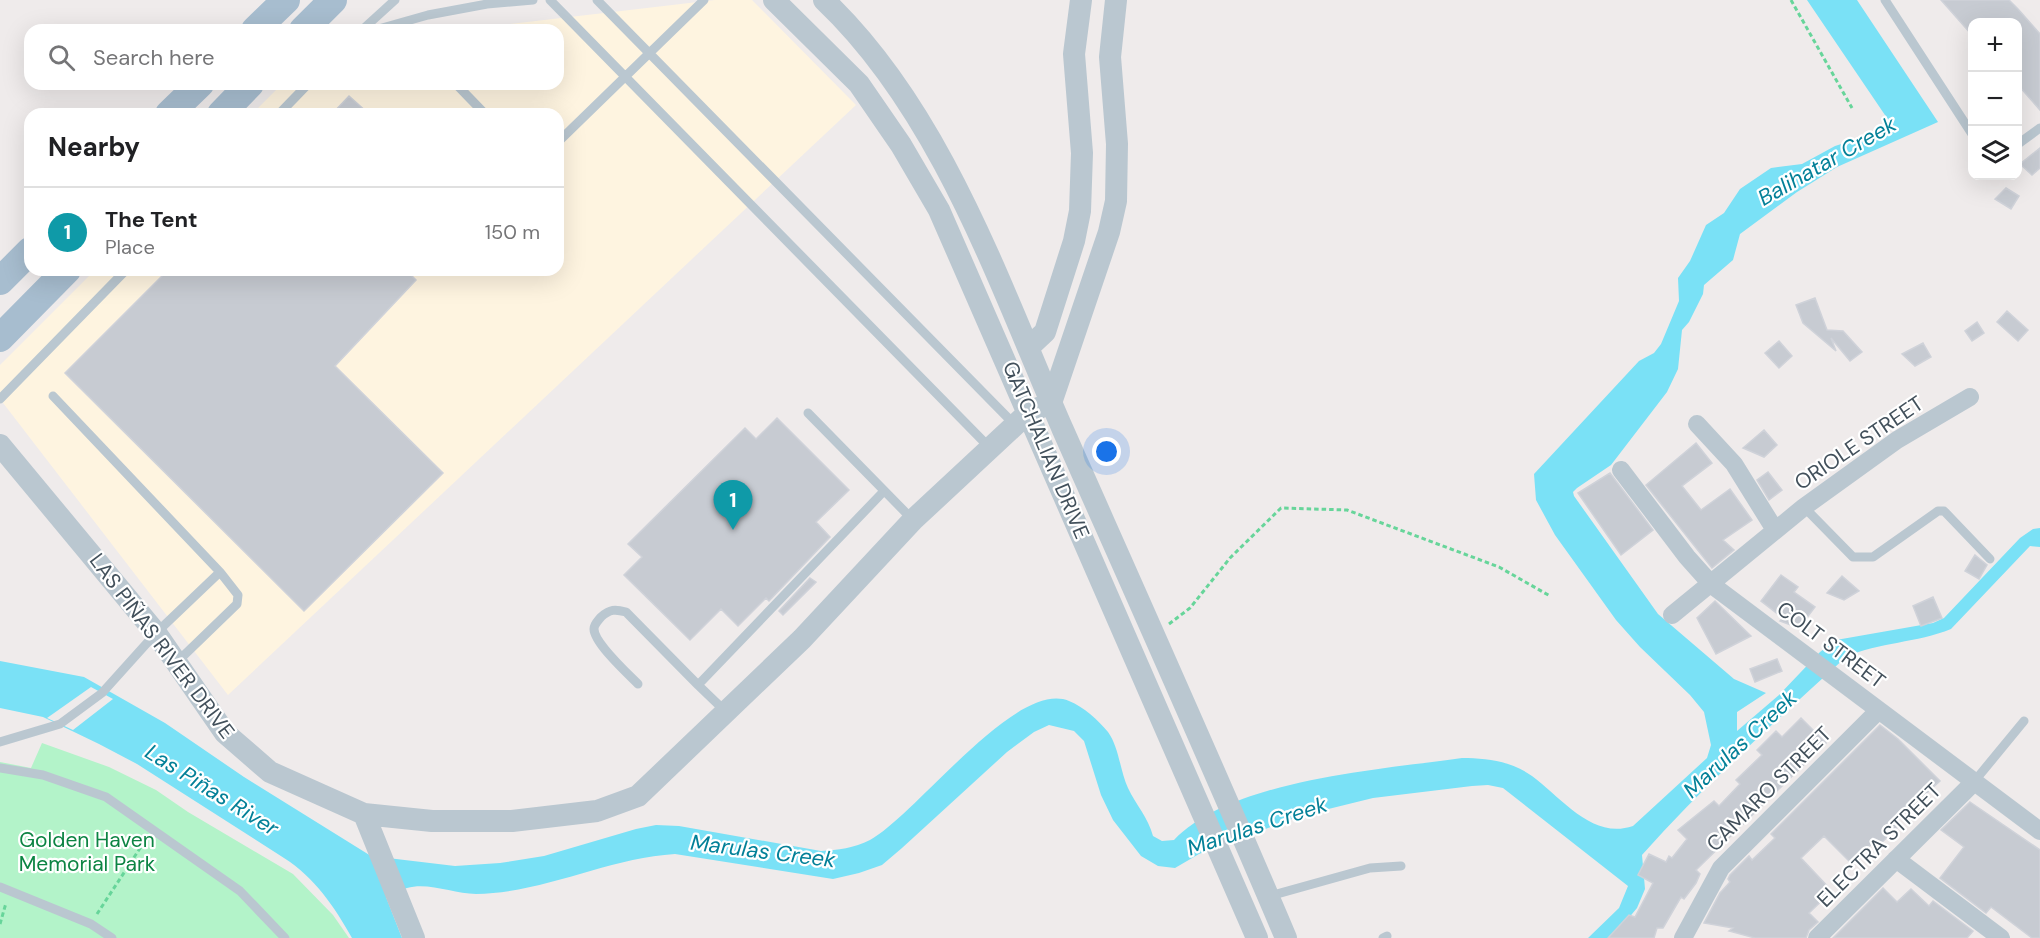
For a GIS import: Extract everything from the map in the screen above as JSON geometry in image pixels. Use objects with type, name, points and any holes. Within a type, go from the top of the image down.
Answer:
[{"type":"main road","points":[[261,24],[286,0]]},
{"type":"main road","points":[[309,24],[333,0]]},
{"type":"main road","points":[[175,108],[194,90]]},
{"type":"main road","points":[[227,108],[244,90]]},
{"type":"main road","points":[[0,281],[24,257]]},
{"type":"main road","points":[[0,338],[61,276]]},
{"type":"street","name":"GATCHALIAN DRIVE","points":[[824,0],[883,66],[925,130],[1029,347],[1051,403],[1253,858],[1286,938]]},
{"type":"street","points":[[1029,347],[1045,332],[1074,241],[1080,211],[1082,153],[1074,54],[1081,0]]},
{"type":"street","points":[[1022,418],[1051,403],[1109,232],[1116,201],[1118,144],[1110,57],[1116,0]]},
{"type":"street","name":"GATCHALIAN DRIVE","points":[[787,4],[859,84],[907,154],[939,210],[1022,418],[1257,938]]},
{"type":"street","name":"ORIOLE STREET","points":[[1672,615],[1712,585],[1804,507],[1897,440],[1970,397]]},
{"type":"street","name":"LAS PIÑAS RIVER DRIVE","points":[[0,445],[156,633],[225,733],[270,772],[364,814],[432,821],[501,821],[597,811],[638,796],[802,639],[913,520],[1022,418]]},
{"type":"street","points":[[1697,424],[1734,464],[1775,530]]},
{"type":"street","name":"COLT STREET","points":[[1621,470],[1687,557],[1712,585],[1810,657],[1973,783],[2040,831]]},
{"type":"street","name":"CAMARO STREET","points":[[1690,937],[1721,868],[1879,710]]},
{"type":"street","name":"ELECTRA STREET","points":[[1817,938],[1973,783]]},
{"type":"street","points":[[364,814],[414,938]]},
{"type":"street","points":[[1896,860],[2001,938]]},
{"type":"lane","points":[[368,24],[394,0]]},
{"type":"lane","points":[[413,24],[485,2],[532,0]]},
{"type":"lane","points":[[550,0],[990,448]]},
{"type":"lane","points":[[597,0],[1022,418]]},
{"type":"lane","points":[[564,136],[704,0]]},
{"type":"lane","points":[[1885,0],[1968,128]]},
{"type":"lane","points":[[285,108],[302,90]]},
{"type":"lane","points":[[462,90],[479,108]]},
{"type":"lane","points":[[2022,141],[2040,128]]},
{"type":"lane","points":[[0,399],[120,276]]},
{"type":"lane","points":[[53,396],[220,572],[238,595],[237,604],[176,663]]},
{"type":"lane","points":[[808,413],[913,520]]},
{"type":"lane","points":[[698,685],[884,491]]},
{"type":"lane","points":[[1804,507],[1853,557],[1860,559],[1873,557],[1938,511],[1948,512],[1990,559]]},
{"type":"lane","points":[[0,742],[60,724],[102,693],[156,633],[220,572]]},
{"type":"lane","points":[[638,684],[597,639],[594,630],[597,622],[608,611],[615,609],[627,612],[726,711]]},
{"type":"lane","points":[[1973,783],[2024,721]]},
{"type":"lane","points":[[0,768],[43,774],[106,797],[240,891],[285,938]]},
{"type":"lane","points":[[1268,897],[1370,868],[1401,866]]},
{"type":"lane","points":[[5,889],[91,924],[112,938]]},
{"type":"path","points":[[1791,0],[1852,108]]},
{"type":"path","points":[[1154,635],[1190,608],[1230,558],[1281,508],[1347,510],[1499,567],[1550,596]]},
{"type":"path","points":[[91,924],[153,829]]},
{"type":"path","points":[[0,924],[5,889]]},
{"type":"shaded area","points":[[715,0],[752,0],[856,105],[228,695],[0,399],[0,365],[89,276],[564,276],[564,108],[258,108],[276,90],[564,90],[564,24],[510,24]]},
{"type":"green space","name":"Golden Haven Memorial Park","points":[[42,743],[109,767],[156,790],[188,812],[293,874],[333,915],[349,938],[0,938],[0,762],[31,768]]},
{"type":"water","points":[[1807,0],[1857,0],[1938,122],[1837,167],[1797,192],[1740,234],[1733,260],[1704,285],[1703,294],[1689,322],[1682,330],[1678,369],[1667,392],[1611,465],[1577,488],[1573,492],[1574,496],[1658,614],[1734,679],[1766,693],[1737,712],[1737,731],[1779,695],[1820,652],[1836,640],[1933,623],[1944,618],[2020,538],[2033,529],[2040,528],[2040,547],[2030,546],[1951,629],[1938,634],[1872,648],[1846,657],[1793,705],[1716,778],[1642,855],[1645,889],[1637,908],[1612,938],[1588,938],[1619,908],[1628,886],[1503,788],[1488,785],[1472,786],[1373,798],[1300,816],[1199,854],[1175,868],[1158,866],[1141,856],[1113,820],[1101,795],[1084,741],[1074,731],[1049,725],[1034,732],[1007,752],[882,865],[859,873],[833,879],[675,854],[625,862],[527,888],[502,892],[476,894],[433,887],[415,887],[386,897],[402,938],[352,938],[323,894],[305,874],[284,858],[137,764],[43,717],[0,708],[0,661],[84,677],[165,723],[244,777],[371,856],[455,866],[500,863],[544,856],[656,825],[679,826],[821,851],[852,847],[870,840],[890,826],[995,728],[1022,710],[1047,700],[1069,701],[1075,704],[1090,714],[1108,732],[1115,745],[1128,788],[1153,836],[1162,841],[1174,840],[1200,819],[1232,803],[1269,790],[1350,773],[1462,758],[1498,761],[1516,767],[1532,776],[1566,805],[1591,822],[1618,829],[1633,826],[1707,758],[1711,745],[1704,712],[1616,620],[1555,535],[1536,500],[1534,474],[1639,361],[1654,353],[1661,344],[1679,301],[1678,278],[1690,261],[1706,225],[1724,213],[1740,189],[1771,168],[1802,164],[1835,146],[1879,132],[1889,121]]},
{"type":"pier","points":[[91,687],[113,699],[73,730],[47,718]]},
{"type":"building","points":[[1941,0],[2009,0],[2018,9],[2040,34],[2040,110],[2022,90],[2022,18],[1968,18],[1968,30]]},
{"type":"building","points":[[349,96],[362,108],[338,108]]},
{"type":"building","points":[[2040,148],[2040,168],[2032,175],[2022,166],[2022,162]]},
{"type":"building","points":[[2006,188],[2019,196],[2011,209],[1995,199]]},
{"type":"building","points":[[162,276],[412,276],[416,280],[335,366],[443,473],[304,611],[65,373]]},
{"type":"building","points":[[1815,298],[1827,330],[1843,331],[1862,352],[1850,361],[1831,338],[1836,351],[1803,323],[1796,305]]},
{"type":"building","points":[[2007,311],[2028,330],[2018,341],[1997,322]]},
{"type":"building","points":[[1977,322],[1984,333],[1972,341],[1965,331]]},
{"type":"building","points":[[1779,341],[1792,356],[1779,368],[1765,353]]},
{"type":"building","points":[[1923,343],[1931,357],[1915,366],[1902,354]]},
{"type":"building","points":[[777,418],[849,490],[816,522],[830,537],[769,601],[766,598],[738,626],[721,609],[690,640],[624,575],[642,557],[628,544],[745,428],[756,439]]},
{"type":"building","points":[[1764,430],[1777,445],[1764,457],[1743,448]]},
{"type":"building","points":[[1696,443],[1712,463],[1682,486],[1701,510],[1730,489],[1752,520],[1723,540],[1734,550],[1712,568],[1646,485]]},
{"type":"building","points":[[1768,472],[1782,490],[1769,500],[1757,480]]},
{"type":"building","points":[[1610,473],[1653,530],[1621,555],[1578,493]]},
{"type":"building","points":[[1975,555],[1987,565],[1979,579],[1965,571]]},
{"type":"building","points":[[1781,575],[1798,587],[1794,592],[1815,607],[1799,628],[1780,621],[1783,618],[1761,601]]},
{"type":"building","points":[[1842,576],[1859,591],[1844,600],[1827,593]]},
{"type":"building","points":[[810,578],[816,582],[783,615],[779,611]]},
{"type":"building","points":[[1933,597],[1942,618],[1921,626],[1913,606]]},
{"type":"building","points":[[1715,601],[1751,636],[1716,654],[1697,618]]},
{"type":"building","points":[[1777,659],[1782,671],[1755,682],[1750,669]]},
{"type":"building","points":[[1801,718],[1826,743],[1696,870],[1700,874],[1696,883],[1684,899],[1681,897],[1663,928],[1657,928],[1654,938],[1608,938],[1629,915],[1635,917],[1653,883],[1638,875],[1649,854],[1666,862],[1669,856],[1672,858],[1687,839],[1678,830],[1714,801],[1719,806],[1740,784],[1736,780],[1762,755],[1757,750],[1776,731],[1782,737]]},
{"type":"building","points":[[1880,725],[1898,739],[1940,781],[1897,820],[1901,824],[1878,846],[1874,842],[1851,863],[1824,836],[1801,858],[1832,891],[1809,913],[1818,922],[1809,930],[1806,938],[1755,938],[1729,931],[1733,928],[1704,923],[1720,893],[1730,882],[1728,879],[1730,875],[1749,856],[1752,860],[1775,838],[1771,834]]},
{"type":"building","points":[[1970,802],[2040,850],[2040,938],[2032,938],[1991,907],[1986,913],[1940,878],[1964,847],[1941,830]]},
{"type":"building","points":[[1883,888],[1897,902],[1911,889],[1929,906],[1933,901],[1973,931],[1967,938],[1833,938]]},
{"type":"place","name":"The Tent","points":[[733,530]]},
{"type":"water label","name":"Balihatar Creek","points":[[1827,161]]},
{"type":"water label","name":"Marulas Creek","points":[[1740,744]]},
{"type":"water label","name":"Las Piñas River","points":[[212,790]]},
{"type":"water label","name":"Marulas Creek","points":[[1257,826]]},
{"type":"water label","name":"Marulas Creek","points":[[763,851]]}]
